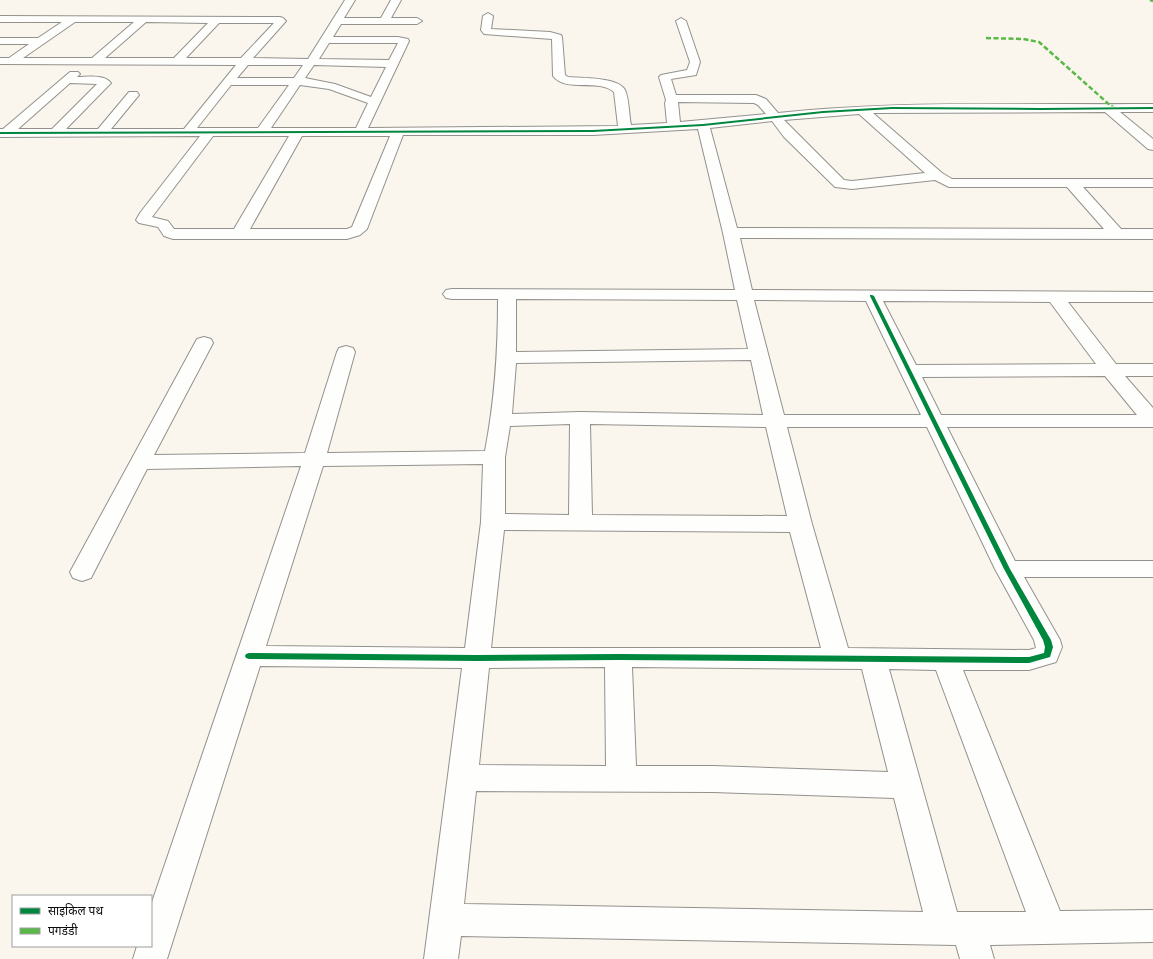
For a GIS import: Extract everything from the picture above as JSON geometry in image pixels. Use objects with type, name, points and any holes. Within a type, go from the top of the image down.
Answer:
[{"type":"street","points":[[262,132],[296,81],[326,40],[350,0]]},
{"type":"street","points":[[384,21],[396,0]]},
{"type":"street","points":[[488,16],[486,30],[488,32],[542,34],[558,37],[559,76],[565,80],[617,86],[620,91],[625,130]]},
{"type":"street","points":[[0,19],[281,21],[245,61],[188,132]]},
{"type":"street","points":[[0,70],[73,19]]},
{"type":"street","points":[[95,61],[144,19]]},
{"type":"street","points":[[177,61],[216,20]]},
{"type":"street","points":[[337,21],[417,21]]},
{"type":"street","points":[[674,127],[672,100],[665,76],[692,73],[695,62],[681,21]]},
{"type":"street","points":[[326,40],[403,40],[404,42],[360,132]]},
{"type":"street","points":[[0,41],[42,41]]},
{"type":"street","points":[[0,61],[245,61],[368,62],[393,64]]},
{"type":"street","points":[[3,133],[71,77],[102,80],[105,83],[55,133]]},
{"type":"street","points":[[228,82],[296,81],[330,86],[375,102]]},
{"type":"street","points":[[101,132],[133,95]]},
{"type":"street","points":[[672,100],[681,98],[756,99],[762,102],[775,118],[834,178],[843,185],[937,176]]},
{"type":"street","points":[[3,133],[625,130],[703,125],[892,108],[1041,110],[1153,108]]},
{"type":"street","points":[[1108,108],[1153,146]]},
{"type":"street","points":[[862,110],[937,176],[954,183],[1153,183]]},
{"type":"street","points":[[703,125],[731,233],[774,421],[800,524],[837,658]]},
{"type":"street","points":[[210,132],[145,216],[144,220],[163,224],[170,233],[173,234],[347,234],[358,231],[398,132]]},
{"type":"street","points":[[240,233],[298,132]]},
{"type":"street","points":[[1071,183],[1117,234]]},
{"type":"street","points":[[731,233],[1153,234]]},
{"type":"street","points":[[452,294],[744,294],[1153,298]]},
{"type":"street","points":[[441,959],[493,522],[494,457],[501,420],[507,358],[507,294]]},
{"type":"street","points":[[249,656],[1029,660],[1047,655],[1049,648],[1047,640],[1007,569],[872,296]]},
{"type":"street","points":[[1055,297],[1110,370],[1153,421]]},
{"type":"street","points":[[82,572],[204,343]]},
{"type":"street","points":[[150,959],[314,460],[346,352]]},
{"type":"street","points":[[507,358],[758,354]]},
{"type":"street","points":[[908,371],[1153,370]]},
{"type":"street","points":[[501,420],[580,418],[774,421],[1153,421]]},
{"type":"street","points":[[580,418],[581,522]]},
{"type":"street","points":[[140,462],[494,457]]},
{"type":"street","points":[[493,522],[800,524]]},
{"type":"street","points":[[1007,569],[1153,569]]},
{"type":"street","points":[[618,657],[621,778]]},
{"type":"street","points":[[873,659],[906,785],[963,939]]},
{"type":"street","points":[[946,660],[1049,927]]},
{"type":"street","points":[[462,778],[621,778],[906,785]]},
{"type":"street","points":[[446,920],[963,939],[1049,927],[1153,926]]},
{"type":"marked path","points":[[986,38],[1023,39],[1039,42],[1114,108]]},
{"type":"cycle path","points":[[0,133],[593,131],[703,125],[823,112],[892,108],[1153,108]]},
{"type":"cycle path","points":[[249,656],[1029,660],[1047,655],[1049,647],[1047,640],[1007,569],[872,296]]}]
